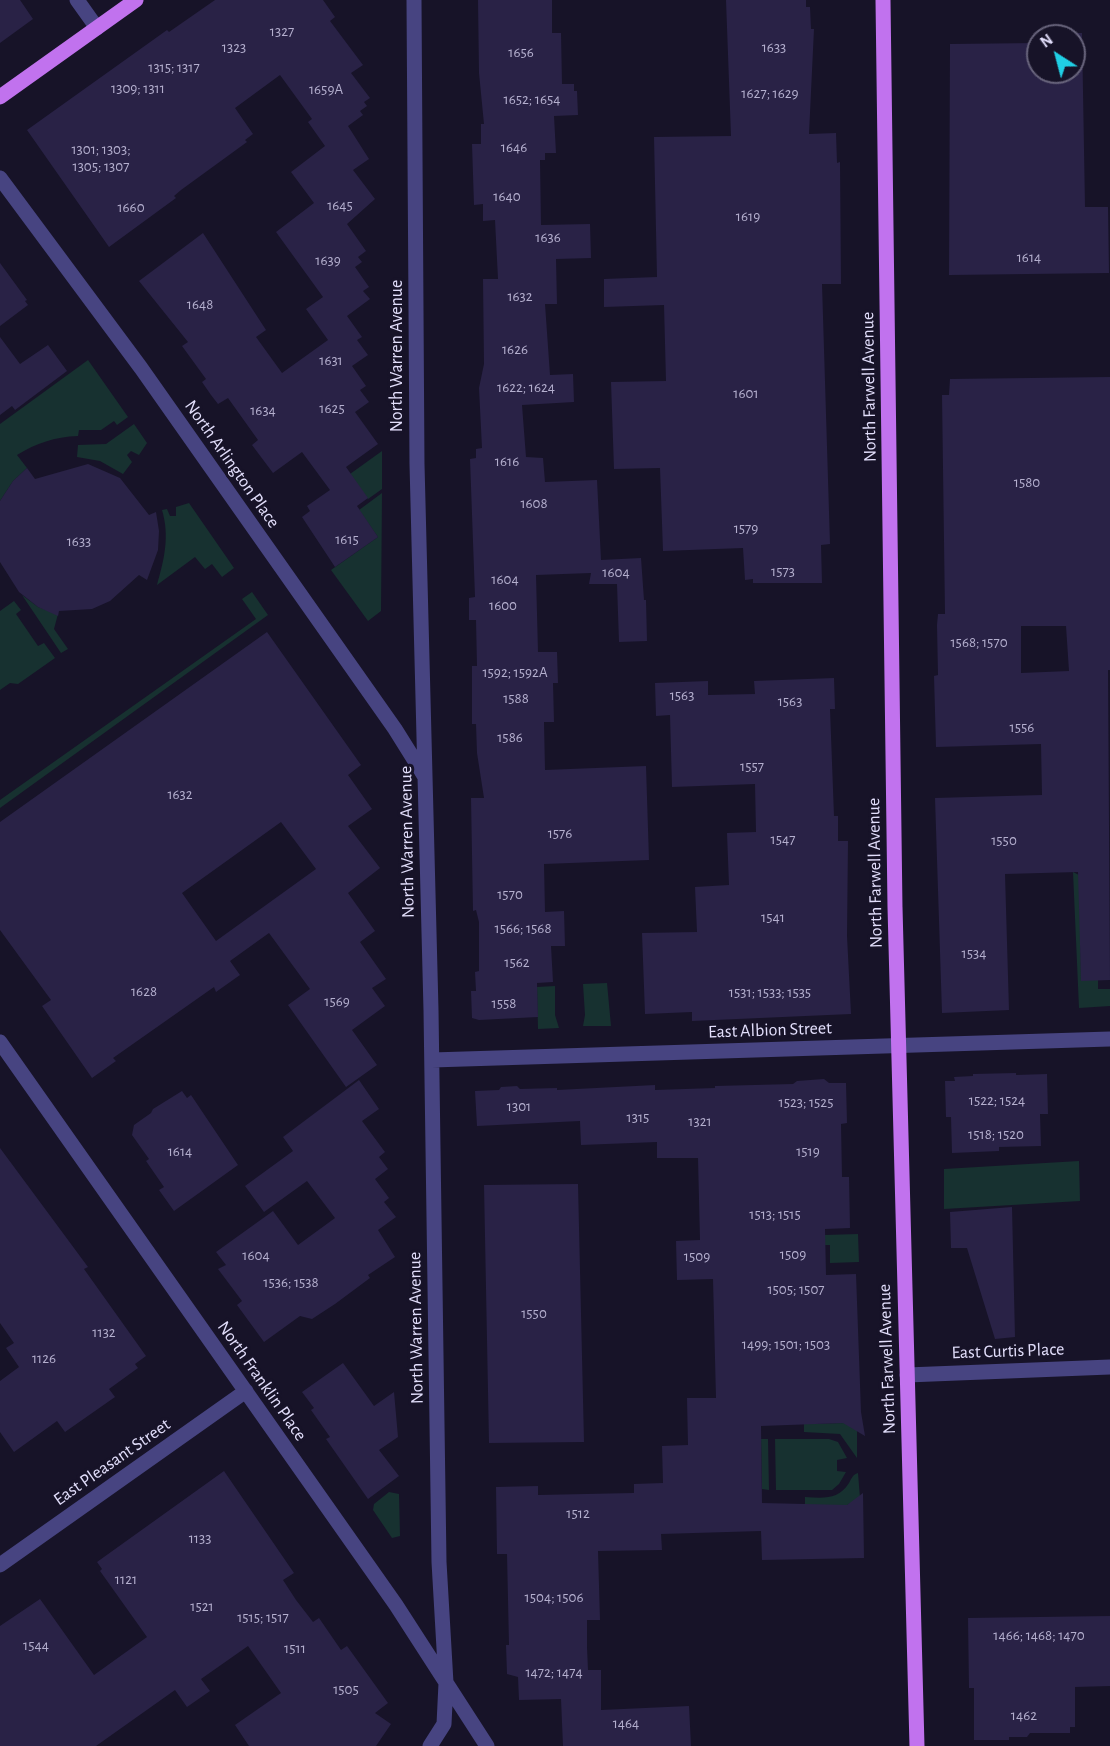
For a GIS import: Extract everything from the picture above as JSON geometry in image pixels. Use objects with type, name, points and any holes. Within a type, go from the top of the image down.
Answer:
[{"type":"main road","points":[[0,97],[136,0]]},
{"type":"main road","name":"North Farwell Avenue","points":[[884,0],[898,1045],[917,1746]]},
{"type":"street","points":[[77,0],[97,28]]},
{"type":"street","name":"North Warren Avenue","points":[[414,0],[417,464],[432,1060],[438,1562],[446,1683],[444,1724],[430,1746]]},
{"type":"street","name":"North Arlington Place","points":[[0,177],[141,368],[395,729],[426,777]]},
{"type":"street","name":"East Albion Street","points":[[432,1060],[1110,1038]]},
{"type":"street","name":"North Franklin Place","points":[[0,1042],[396,1605],[487,1746]]},
{"type":"street","name":"East Curtis Place","points":[[907,1374],[1110,1367]]},
{"type":"street","name":"East Pleasant Street","points":[[0,1565],[246,1392]]},
{"type":"green space","points":[[88,360],[128,417],[117,425],[114,421],[101,430],[79,430],[78,436],[46,441],[17,455],[27,468],[13,481],[0,501],[0,424]]},
{"type":"green space","points":[[134,424],[147,443],[139,455],[131,451],[127,455],[132,462],[123,474],[100,461],[77,457],[78,445],[106,444]]},
{"type":"green space","points":[[382,451],[382,489],[368,499],[350,474]]},
{"type":"green space","points":[[382,493],[381,611],[368,621],[331,570],[378,537],[359,510]]},
{"type":"green space","points":[[189,503],[234,568],[222,577],[212,564],[205,569],[195,557],[157,585],[166,539],[162,510],[167,509],[170,516],[176,516],[176,507]]},
{"type":"green space","points":[[252,592],[268,615],[0,808],[0,800],[256,619],[242,599]]},
{"type":"green space","points":[[22,595],[38,607],[58,614],[54,629],[68,649],[61,653]]},
{"type":"green space","points":[[14,601],[21,610],[16,614],[38,646],[44,643],[55,658],[18,684],[10,683],[0,690],[0,611]]},
{"type":"green space","points":[[1073,872],[1079,875],[1080,885],[1081,980],[1098,980],[1098,989],[1110,989],[1110,1006],[1079,1008]]},
{"type":"green space","points":[[607,983],[611,1026],[583,1026],[585,1015],[583,984]]},
{"type":"green space","points":[[555,986],[555,1015],[559,1028],[538,1029],[537,987]]},
{"type":"green space","points":[[1079,1161],[1080,1201],[944,1209],[944,1169]]},
{"type":"green space","points":[[858,1234],[859,1262],[830,1263],[830,1245],[825,1245],[825,1235]]},
{"type":"green space","points":[[845,1423],[857,1427],[857,1458],[840,1434],[804,1432],[804,1424]]},
{"type":"green space","points":[[761,1439],[768,1439],[769,1490],[762,1489]]},
{"type":"green space","points":[[775,1439],[829,1439],[838,1442],[847,1458],[837,1460],[837,1471],[846,1472],[839,1484],[832,1490],[776,1490]]},
{"type":"green space","points":[[858,1473],[860,1498],[847,1505],[805,1505],[805,1497],[830,1497],[845,1489],[853,1476]]},
{"type":"green space","points":[[389,1492],[399,1494],[400,1536],[392,1538],[373,1510],[374,1504]]},
{"type":"building","points":[[0,0],[20,0],[33,19],[0,43]]},
{"type":"building","points":[[215,0],[323,0],[335,17],[330,21],[363,65],[351,73],[370,98],[364,102],[367,106],[360,111],[363,115],[348,126],[369,159],[353,170],[375,199],[347,224],[366,251],[358,257],[362,262],[355,267],[369,287],[363,291],[370,299],[347,316],[362,337],[357,340],[368,355],[352,366],[366,386],[360,390],[369,402],[355,412],[378,444],[346,467],[368,498],[357,506],[378,537],[335,567],[302,517],[310,511],[307,506],[330,490],[302,452],[273,473],[252,445],[258,440],[228,398],[218,404],[211,395],[202,382],[206,379],[182,346],[188,342],[139,281],[203,233],[266,330],[256,337],[282,373],[328,340],[306,309],[323,297],[276,232],[314,203],[291,172],[325,146],[308,122],[312,119],[280,75],[235,108],[253,134],[245,140],[247,142],[109,247],[27,130],[167,30],[169,32]]},
{"type":"building","points":[[478,0],[552,0],[552,33],[561,33],[562,84],[574,84],[574,91],[577,91],[578,115],[554,116],[556,153],[545,153],[545,160],[540,160],[541,225],[590,224],[591,258],[556,259],[557,304],[545,304],[550,375],[573,374],[574,402],[522,405],[526,457],[543,458],[545,482],[597,480],[601,560],[641,558],[644,600],[646,600],[647,641],[619,642],[617,584],[589,584],[591,573],[536,575],[538,652],[557,652],[558,683],[553,683],[554,722],[544,722],[545,770],[646,766],[649,860],[544,864],[545,912],[564,911],[565,946],[551,946],[553,982],[537,983],[538,1017],[479,1020],[472,1018],[471,991],[476,991],[475,972],[479,971],[479,922],[476,910],[473,911],[471,798],[484,798],[477,753],[476,724],[472,724],[472,666],[477,666],[476,620],[469,620],[469,598],[475,597],[470,459],[476,458],[476,449],[482,448],[479,388],[484,364],[483,279],[498,279],[495,220],[483,221],[483,204],[474,205],[472,144],[481,144],[481,124],[484,124],[479,73]]},
{"type":"building","points":[[726,0],[806,0],[806,7],[810,7],[811,29],[814,29],[809,134],[836,133],[837,163],[840,162],[841,284],[822,284],[830,544],[821,545],[822,583],[753,583],[753,579],[745,580],[743,548],[663,551],[660,468],[614,469],[611,382],[666,381],[664,305],[604,307],[604,279],[657,277],[654,137],[731,136]]},
{"type":"building","points":[[1026,43],[1026,84],[1083,84],[1085,207],[1108,207],[1109,273],[949,275],[950,44]]},
{"type":"building","points":[[0,263],[27,300],[25,301],[28,305],[0,326]]},
{"type":"building","points":[[0,337],[20,364],[48,345],[67,371],[15,410],[12,406],[0,415]]},
{"type":"building","points":[[1110,377],[1110,670],[1108,670],[1110,980],[1081,981],[1078,872],[1005,874],[1009,1010],[942,1013],[935,798],[1042,795],[1041,744],[936,747],[934,676],[938,675],[937,625],[938,614],[945,614],[942,395],[949,395],[950,379]],"holes":[[[1021,626],[1066,626],[1069,671],[1021,673]]]},
{"type":"building","points":[[88,464],[120,478],[149,515],[156,512],[159,531],[158,550],[147,580],[139,575],[110,601],[92,609],[59,611],[58,616],[38,607],[19,592],[0,562],[0,501],[13,481],[27,468],[35,479]]},
{"type":"building","points":[[267,632],[361,765],[348,775],[372,809],[348,826],[380,868],[348,893],[375,931],[360,942],[386,979],[372,988],[385,1006],[352,1030],[377,1065],[346,1087],[288,1005],[310,989],[269,933],[230,961],[240,975],[216,992],[214,987],[113,1058],[116,1061],[92,1078],[42,1006],[51,1000],[0,930],[0,822]],"holes":[[[281,822],[316,869],[216,941],[182,893]]]},
{"type":"building","points":[[834,678],[835,709],[830,709],[834,816],[838,816],[838,841],[848,841],[847,936],[851,1014],[692,1021],[692,1012],[645,1014],[642,933],[697,932],[695,887],[729,885],[727,833],[756,832],[755,784],[672,787],[670,715],[656,716],[655,683],[708,681],[708,695],[755,694],[754,681]]},
{"type":"building","points":[[1016,1073],[1016,1075],[1047,1074],[1048,1114],[1040,1114],[1041,1146],[999,1147],[999,1151],[952,1153],[951,1117],[946,1117],[945,1081],[955,1081],[954,1077],[973,1076],[973,1074]]},
{"type":"building","points":[[824,1079],[829,1083],[846,1083],[847,1123],[841,1124],[842,1177],[849,1177],[850,1228],[825,1229],[826,1275],[856,1274],[861,1412],[865,1436],[843,1423],[761,1426],[762,1503],[847,1505],[863,1493],[864,1558],[762,1560],[761,1531],[661,1534],[662,1550],[598,1551],[600,1620],[587,1620],[587,1647],[588,1670],[601,1670],[601,1710],[689,1706],[691,1746],[563,1746],[561,1699],[519,1700],[518,1677],[507,1674],[506,1645],[509,1645],[507,1554],[497,1554],[496,1487],[538,1486],[538,1495],[634,1493],[634,1484],[663,1483],[662,1446],[688,1445],[687,1398],[716,1398],[713,1279],[677,1280],[676,1241],[700,1240],[698,1158],[657,1158],[657,1142],[581,1145],[580,1121],[477,1126],[475,1091],[499,1090],[501,1087],[517,1086],[520,1089],[557,1088],[557,1090],[655,1085],[655,1090],[715,1088],[715,1086],[793,1084],[797,1081]]},
{"type":"building","points":[[359,1080],[379,1109],[362,1121],[385,1152],[379,1157],[388,1169],[375,1179],[389,1198],[384,1202],[396,1217],[378,1230],[395,1257],[368,1275],[370,1278],[312,1319],[300,1316],[264,1342],[237,1305],[242,1301],[218,1269],[226,1265],[216,1252],[273,1211],[298,1245],[335,1218],[307,1181],[264,1212],[245,1186],[293,1151],[283,1137]]},
{"type":"building","points":[[182,1091],[187,1098],[191,1095],[238,1165],[174,1211],[159,1190],[164,1187],[146,1161],[149,1159],[132,1135],[134,1125],[153,1109]]},
{"type":"building","points":[[0,1148],[88,1267],[84,1269],[146,1356],[135,1364],[138,1368],[109,1389],[115,1397],[65,1432],[57,1421],[14,1452],[0,1432],[0,1381],[19,1367],[6,1348],[14,1343],[0,1323]]},
{"type":"building","points":[[578,1184],[584,1442],[489,1443],[484,1185]]},
{"type":"building","points":[[1012,1207],[1015,1337],[995,1339],[967,1248],[951,1248],[950,1212]]},
{"type":"building","points":[[343,1363],[374,1406],[394,1392],[398,1437],[379,1450],[399,1476],[368,1499],[326,1439],[330,1437],[311,1410],[314,1408],[302,1392]]},
{"type":"building","points":[[224,1471],[294,1573],[283,1580],[296,1600],[313,1622],[319,1618],[341,1650],[347,1646],[388,1703],[375,1713],[391,1724],[376,1746],[249,1746],[235,1725],[281,1693],[248,1646],[201,1679],[210,1691],[187,1707],[175,1690],[96,1746],[0,1746],[0,1626],[40,1599],[94,1675],[147,1637],[100,1571],[102,1569],[97,1562]]},
{"type":"building","points":[[1110,1616],[1110,1686],[1075,1687],[1075,1727],[1070,1727],[1070,1733],[1030,1733],[1027,1737],[1009,1737],[1009,1740],[974,1740],[974,1688],[969,1688],[968,1618]]}]
